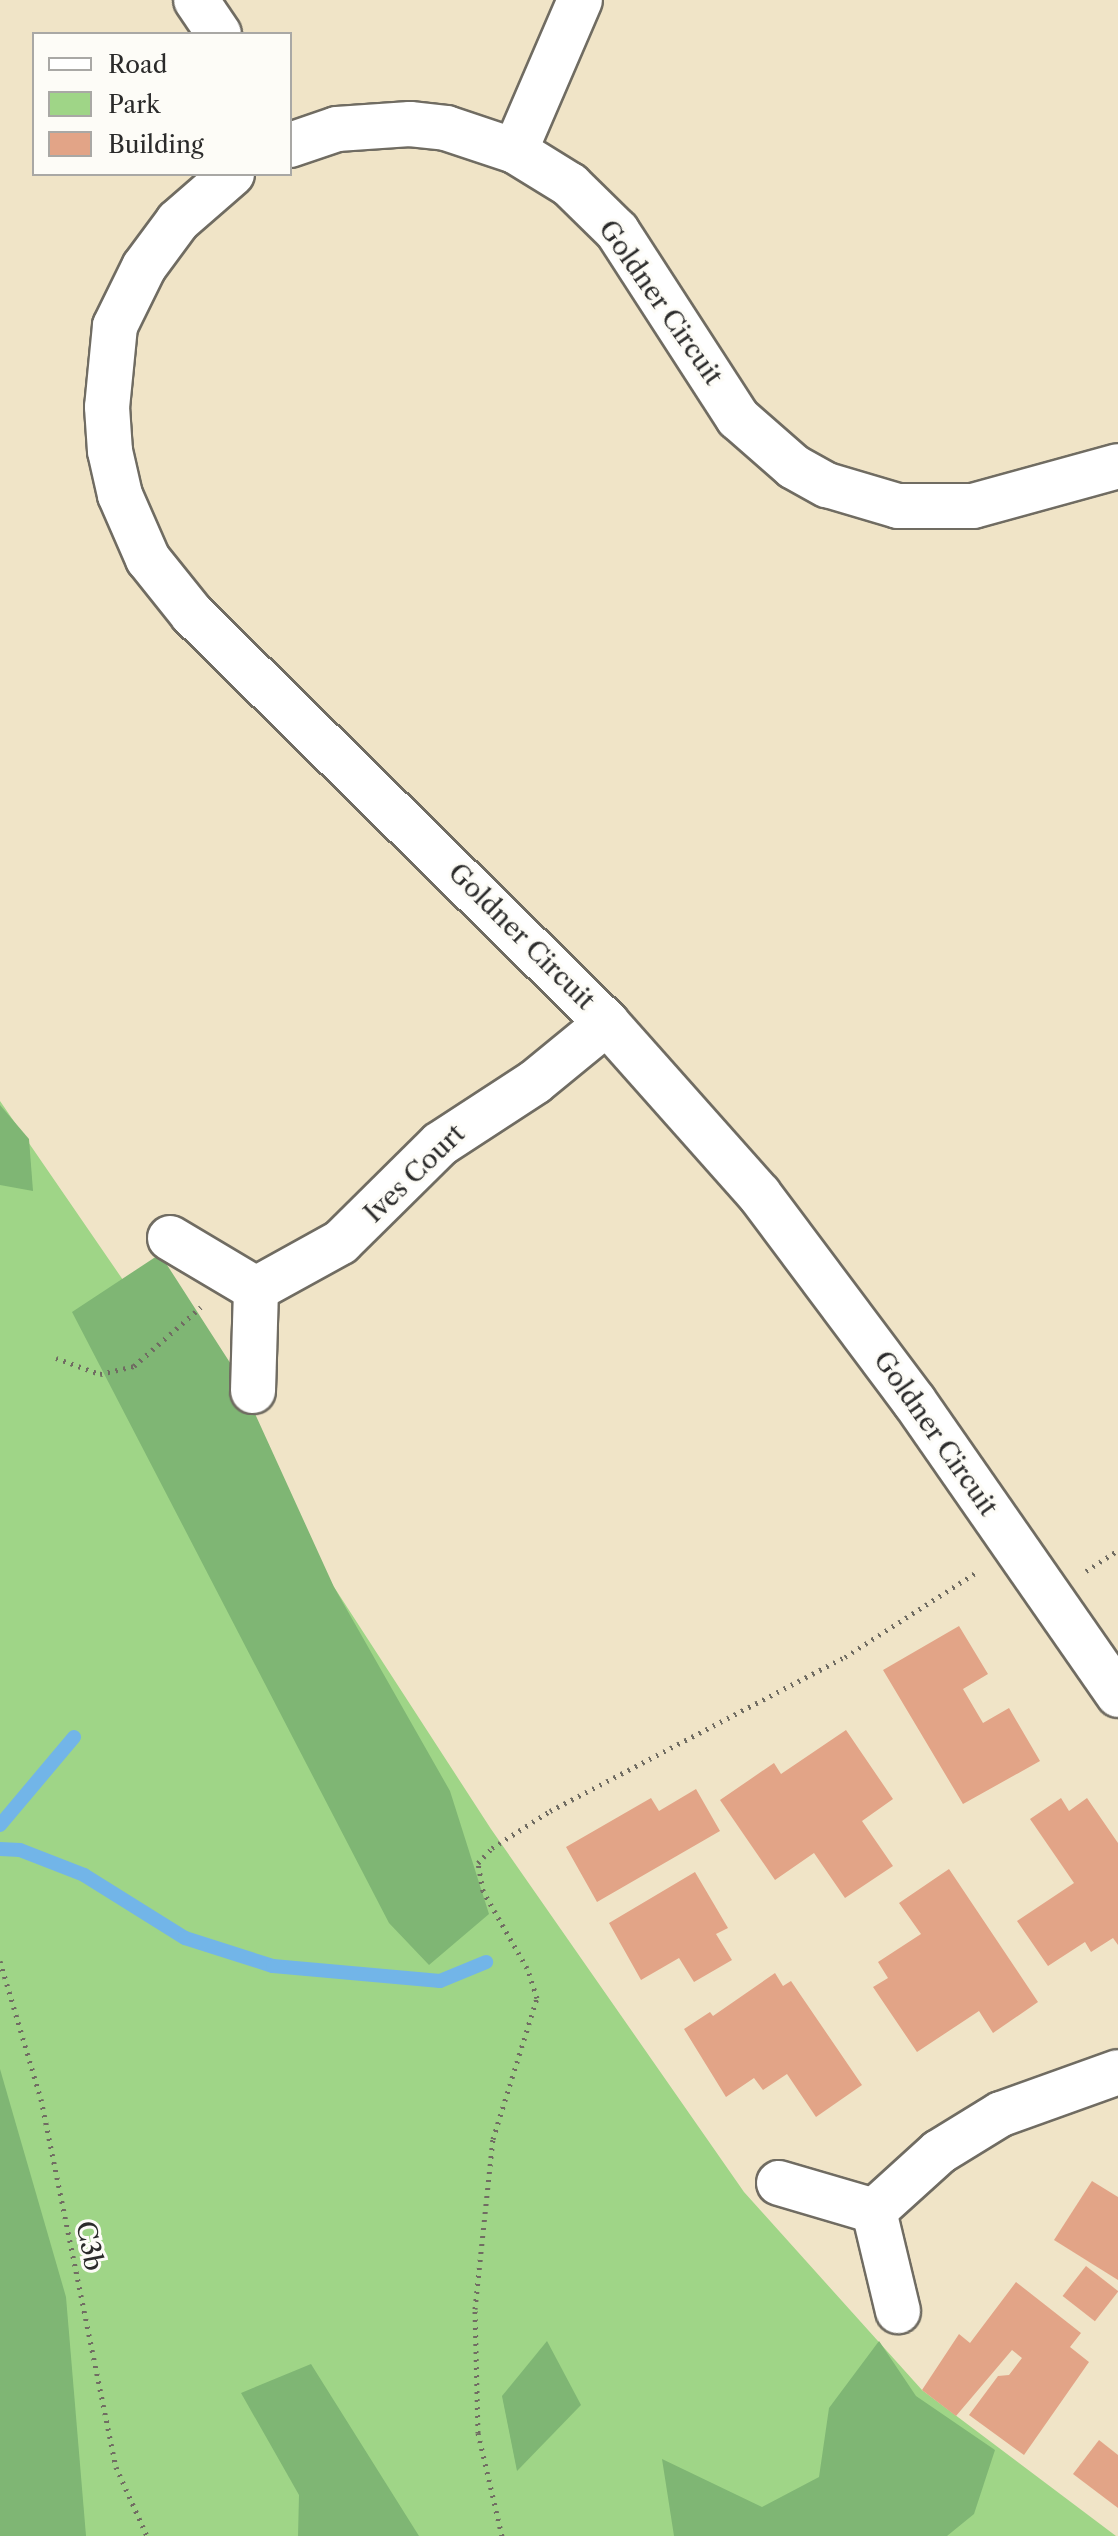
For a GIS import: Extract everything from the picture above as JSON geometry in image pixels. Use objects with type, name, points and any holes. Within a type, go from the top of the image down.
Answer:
[{"type":"street","points":[[196,0],[218,32]]},
{"type":"street","points":[[515,151],[580,0]]},
{"type":"street","name":"Goldner Circuit","points":[[292,144],[337,129],[410,124],[446,128],[515,151],[570,185],[617,231],[738,418],[794,467],[827,485],[898,506],[973,506],[1118,466]]},
{"type":"street","name":"Goldner Circuit","points":[[230,176],[178,221],[144,267],[115,326],[107,407],[120,495],[148,559],[192,614],[607,1023],[759,1194],[914,1401],[1118,1695]]},
{"type":"street","name":"Ives Court","points":[[256,1289],[341,1242],[440,1144],[535,1082],[607,1023]]},
{"type":"street","points":[[170,1238],[256,1289],[253,1391]]},
{"type":"street","points":[[874,2211],[939,2152],[1001,2114],[1118,2072]]},
{"type":"street","points":[[779,2183],[874,2211]]},
{"type":"street","points":[[874,2211],[898,2311]]},
{"type":"path","points":[[56,1358],[100,1374],[134,1366],[207,1301],[256,1289]]},
{"type":"path","points":[[502,2536],[478,2433],[475,2309],[493,2139],[537,1998],[527,1968],[483,1891],[478,1863],[492,1848],[550,1811],[845,1657],[995,1561],[1011,1544]]},
{"type":"path","points":[[1081,1575],[1118,1550]]},
{"type":"path","name":"C3b","points":[[0,1961],[41,2099],[116,2467],[147,2536]]},
{"type":"green space","points":[[0,1101],[334,1587],[491,1829],[744,2192],[922,2390],[1116,2536],[0,2536]]},
{"type":"green space","points":[[0,1105],[29,1139],[33,1191],[0,1185]]},
{"type":"green space","points":[[160,1254],[236,1372],[334,1587],[450,1791],[489,1914],[429,1965],[389,1923],[72,1312]]},
{"type":"green space","points":[[0,2069],[66,2297],[86,2536],[0,2536]]},
{"type":"green space","points":[[547,2341],[581,2405],[517,2471],[502,2396]]},
{"type":"green space","points":[[879,2341],[916,2396],[995,2450],[974,2514],[947,2536],[674,2536],[662,2459],[762,2507],[819,2477],[829,2408]]},
{"type":"green space","points":[[311,2364],[419,2536],[298,2536],[299,2495],[241,2393]]},
{"type":"building","points":[[959,1626],[988,1674],[963,1689],[983,1723],[1009,1708],[1040,1761],[963,1804],[883,1670]]},
{"type":"building","points":[[846,1730],[893,1799],[862,1821],[893,1866],[845,1898],[814,1853],[775,1880],[720,1800],[774,1763],[781,1774]]},
{"type":"building","points":[[696,1789],[720,1831],[597,1902],[566,1847],[651,1798],[659,1811]]},
{"type":"building","points":[[1061,1798],[1069,1811],[1087,1798],[1118,1843],[1118,1945],[1113,1938],[1091,1952],[1085,1942],[1048,1966],[1017,1921],[1074,1883],[1030,1819]]},
{"type":"building","points":[[949,1869],[1038,2002],[993,2033],[979,2011],[917,2052],[873,1987],[888,1978],[878,1962],[921,1934],[899,1903]]},
{"type":"building","points":[[695,1872],[728,1928],[716,1934],[732,1960],[694,1982],[679,1958],[641,1980],[609,1923]]},
{"type":"building","points":[[775,1973],[783,1986],[791,1981],[862,2085],[816,2117],[787,2074],[763,2090],[754,2078],[726,2097],[684,2029],[710,2012],[713,2016]]},
{"type":"building","points":[[1092,2181],[1118,2197],[1118,2280],[1054,2240]]},
{"type":"building","points":[[1086,2266],[1118,2291],[1095,2321],[1063,2296]]},
{"type":"building","points":[[1016,2282],[1081,2333],[1070,2347],[1089,2362],[1024,2455],[969,2415],[998,2376],[1009,2375],[1022,2358],[1012,2350],[956,2416],[922,2390],[959,2334],[970,2343]]},
{"type":"building","points":[[1099,2440],[1118,2455],[1118,2508],[1073,2474]]},
{"type":"waterway","points":[[0,1825],[74,1737]]},
{"type":"waterway","points":[[0,1849],[20,1850],[84,1875],[185,1938],[273,1966],[440,1981],[486,1962]]}]
